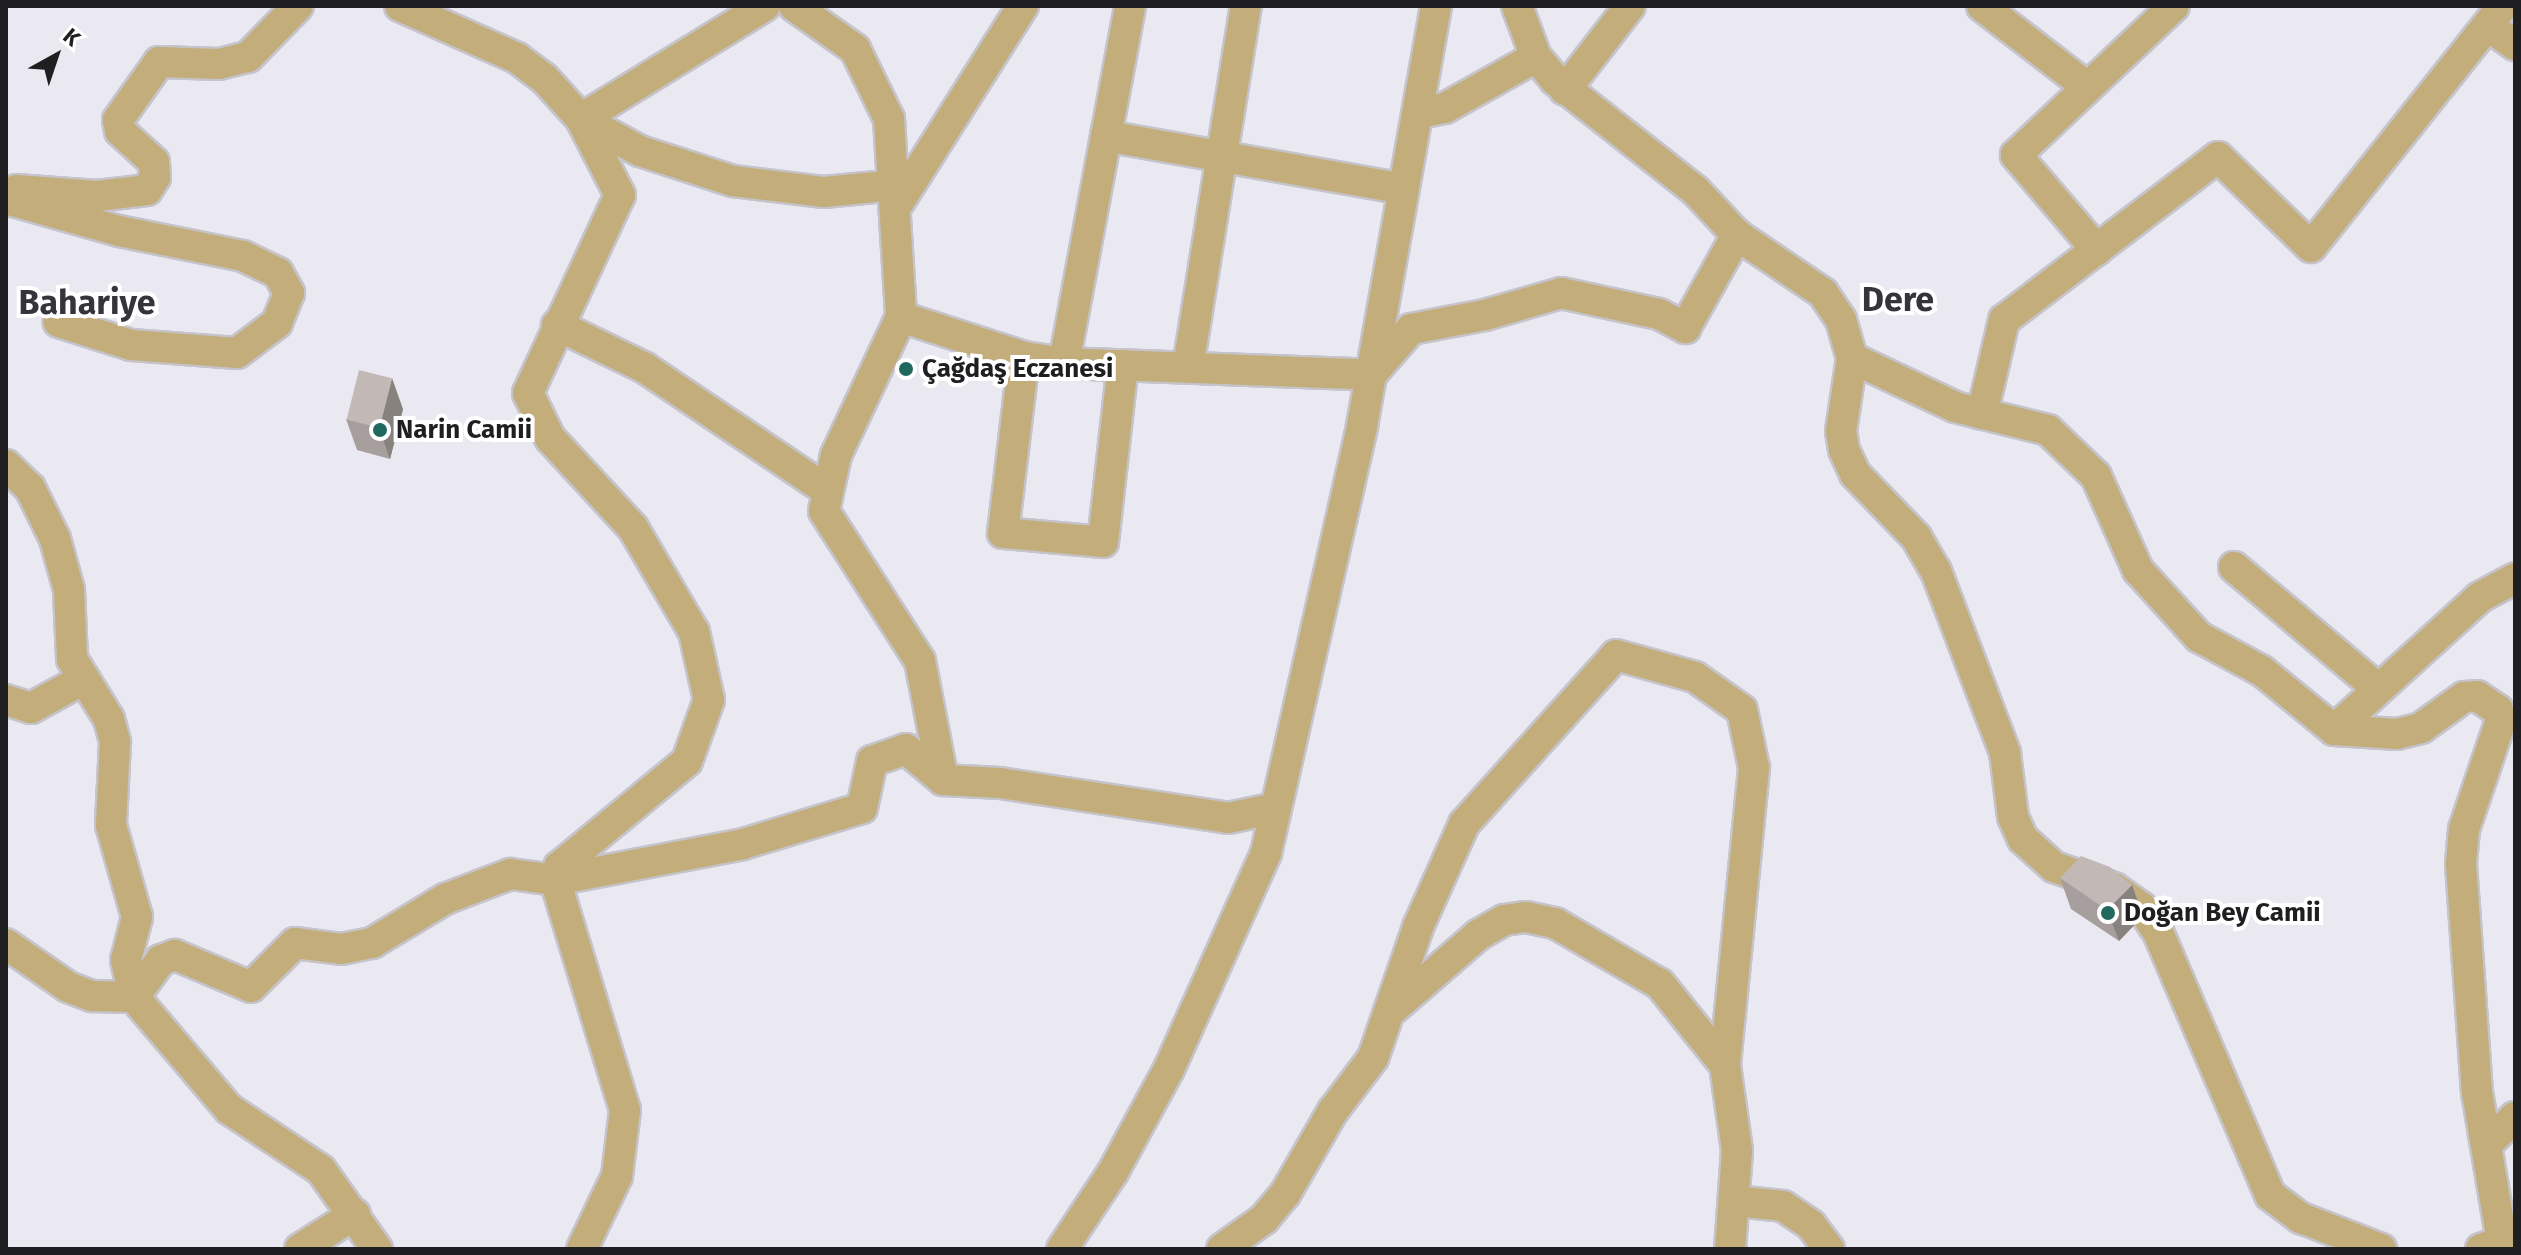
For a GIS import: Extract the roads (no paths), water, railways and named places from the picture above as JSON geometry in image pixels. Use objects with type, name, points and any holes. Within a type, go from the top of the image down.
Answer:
[{"type":"street","points":[[6,198],[23,188],[97,196],[147,190],[155,177],[154,162],[120,131],[118,120],[159,62],[219,64],[248,57],[298,6]]},
{"type":"street","points":[[400,6],[517,58],[544,78],[581,119],[620,195],[528,393],[550,438],[633,528],[694,632],[709,700],[687,761],[569,858],[555,880],[625,1110],[617,1176],[582,1249]]},
{"type":"street","points":[[581,119],[765,6]]},
{"type":"street","points":[[794,6],[855,49],[889,119],[901,317],[836,455],[824,511],[920,661],[943,780]]},
{"type":"street","points":[[896,195],[1023,6]]},
{"type":"street","points":[[1064,363],[1130,6]]},
{"type":"street","points":[[1188,367],[1246,6]]},
{"type":"street","points":[[1062,1249],[1113,1172],[1169,1069],[1266,853],[1371,375],[1436,6]]},
{"type":"street","points":[[1517,6],[1536,57],[1565,90],[1696,191],[1737,235],[1823,293],[1841,320],[1852,358],[1841,431],[1844,450],[1855,474],[1916,537],[1936,571],[2005,753],[2013,817],[2023,839],[2054,867],[2114,888],[2141,907],[2158,932],[2270,1195],[2301,1218],[2381,1249]]},
{"type":"street","points":[[1565,90],[1630,6]]},
{"type":"street","points":[[1982,6],[2087,87]]},
{"type":"street","points":[[2097,250],[2016,155],[2174,6]]},
{"type":"street","points":[[1982,414],[2004,320],[2218,157],[2311,247],[2497,16],[2515,45]]},
{"type":"street","points":[[1419,113],[1445,108],[1536,57]]},
{"type":"street","points":[[581,119],[640,151],[733,181],[824,192],[896,195]]},
{"type":"street","points":[[1106,136],[1221,154],[1403,189]]},
{"type":"street","points":[[6,198],[119,231],[243,256],[278,273],[289,293],[277,323],[237,353],[131,345],[59,322]]},
{"type":"street","points":[[1371,375],[1411,329],[1485,315],[1561,293],[1659,314],[1685,328],[1737,235]]},
{"type":"street","points":[[901,317],[1024,357],[1064,363],[1371,375]]},
{"type":"street","points":[[557,325],[645,368],[828,491]]},
{"type":"street","points":[[1024,357],[1003,533],[1103,542],[1123,365]]},
{"type":"street","points":[[1852,358],[1955,407],[2048,430],[2096,476],[2138,570],[2199,637],[2262,671],[2334,730],[2397,734],[2421,728],[2464,697],[2477,696],[2498,710],[2501,720],[2464,829],[2461,864],[2468,994],[2502,1242],[2481,1249]]},
{"type":"street","points":[[6,465],[30,488],[64,563],[72,659],[82,680],[109,719],[115,742],[111,825],[135,907],[126,960],[134,997],[221,1101],[321,1170],[377,1249]]},
{"type":"street","points":[[2234,567],[2377,688]]},
{"type":"street","points":[[2334,730],[2480,597],[2515,578]]},
{"type":"street","points":[[1222,1249],[1264,1219],[1285,1194],[1333,1111],[1373,1058],[1418,927],[1464,824],[1616,655],[1695,677],[1742,710],[1754,768],[1725,1065],[1737,1150],[1730,1249]]},
{"type":"street","points":[[6,700],[31,708],[82,680]]},
{"type":"street","points":[[6,944],[68,987],[109,999],[134,997],[167,957],[183,956],[251,987],[295,943],[355,948],[484,882],[510,874],[555,880],[743,844],[862,808],[872,761],[906,749],[943,780],[1000,783],[1228,818],[1276,808]]},
{"type":"street","points":[[1392,1010],[1478,935],[1504,920],[1526,917],[1555,923],[1660,984],[1725,1065]]},
{"type":"street","points":[[2487,1144],[2515,1117]]},
{"type":"street","points":[[1735,1201],[1783,1206],[1811,1225],[1829,1249]]},
{"type":"street","points":[[300,1249],[355,1214]]},
{"type":"place","name":"Çağdaş Eczanesi","points":[[906,369]]},
{"type":"place","name":"Narin Camii","points":[[380,430]]},
{"type":"place","name":"Doğan Bey Camii","points":[[2108,913]]},
{"type":"district","name":"Dere","points":[[1898,300]]},
{"type":"district","name":"Bahariye","points":[[87,303]]}]
